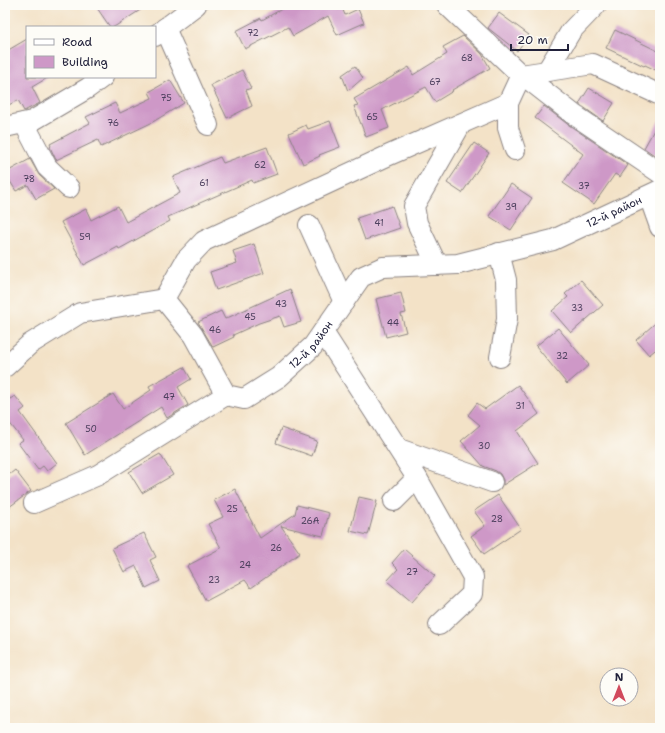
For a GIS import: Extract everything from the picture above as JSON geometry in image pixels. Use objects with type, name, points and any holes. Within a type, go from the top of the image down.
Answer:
[{"type":"street","points":[[196,5],[160,32],[208,124]]},
{"type":"street","points":[[447,5],[522,75],[573,114],[660,173]]},
{"type":"street","points":[[547,71],[571,31],[596,5]]},
{"type":"street","points":[[522,75],[592,64],[660,95]]},
{"type":"street","points":[[515,150],[508,128],[508,103],[522,75]]},
{"type":"street","points":[[69,188],[47,167],[14,125],[32,121],[88,88],[102,78]]},
{"type":"street","points":[[164,299],[186,260],[204,241],[387,156],[508,103]]},
{"type":"street","points":[[437,264],[417,223],[414,206],[461,124]]},
{"type":"street","points":[[654,193],[660,227]]},
{"type":"street","name":"12-й район","points":[[226,395],[244,399],[279,378],[313,346],[361,277],[383,267],[458,264],[553,240],[654,193]]},
{"type":"street","points":[[309,225],[344,302]]},
{"type":"street","points":[[499,253],[506,280],[506,319],[500,357]]},
{"type":"street","points":[[5,367],[30,344],[80,313],[164,299]]},
{"type":"street","points":[[34,503],[98,475],[226,395],[193,335],[164,299]]},
{"type":"street","points":[[323,332],[417,478],[472,577],[472,594],[439,625]]},
{"type":"street","points":[[399,449],[492,482]]},
{"type":"street","points":[[394,501],[417,478]]},
{"type":"building","points":[[95,5],[148,5],[116,26],[109,26]]},
{"type":"building","points":[[289,5],[348,5],[342,8],[345,15],[358,9],[364,23],[337,35],[328,16],[293,36],[288,27],[245,49],[236,31],[261,18],[262,20]]},
{"type":"building","points":[[499,13],[529,35],[517,51],[488,28]]},
{"type":"building","points":[[615,30],[660,52],[660,72],[606,48]]},
{"type":"building","points":[[463,36],[482,54],[490,68],[452,90],[453,91],[435,102],[426,87],[382,110],[389,128],[366,137],[354,106],[358,105],[354,99],[409,67],[413,75],[447,54],[443,47]]},
{"type":"building","points":[[26,40],[26,78],[47,78],[32,87],[40,103],[24,111],[18,100],[5,107],[5,52]]},
{"type":"building","points":[[355,66],[363,78],[348,91],[342,75]]},
{"type":"building","points":[[242,70],[251,88],[246,90],[252,106],[227,118],[211,85]]},
{"type":"building","points":[[170,80],[184,103],[151,123],[101,147],[98,140],[56,160],[50,144],[90,123],[86,117],[115,103],[120,113],[152,98],[149,92]]},
{"type":"building","points":[[589,88],[614,103],[603,121],[579,104]]},
{"type":"building","points":[[544,106],[566,123],[628,165],[620,177],[615,174],[594,204],[563,183],[583,154],[535,118]]},
{"type":"building","points":[[660,119],[660,151],[657,157],[644,148]]},
{"type":"building","points":[[330,121],[340,147],[319,155],[320,156],[303,164],[289,133],[306,125],[308,129]]},
{"type":"building","points":[[474,143],[489,153],[462,193],[447,183]]},
{"type":"building","points":[[267,147],[277,174],[253,183],[252,180],[168,217],[170,221],[119,249],[118,247],[84,265],[61,222],[86,209],[91,220],[118,206],[126,222],[180,193],[173,177],[220,157],[223,163]]},
{"type":"building","points":[[30,159],[39,175],[54,189],[36,199],[28,185],[16,191],[5,173]]},
{"type":"building","points":[[511,184],[532,198],[511,230],[489,216]]},
{"type":"building","points":[[392,206],[400,228],[365,240],[357,218]]},
{"type":"building","points":[[254,244],[264,273],[216,290],[210,272],[237,263],[233,251]]},
{"type":"building","points":[[581,280],[603,305],[571,333],[552,311],[568,297],[565,294]]},
{"type":"building","points":[[290,289],[301,322],[284,327],[280,316],[259,323],[233,335],[234,337],[213,347],[198,322],[221,311],[225,319]]},
{"type":"building","points":[[401,293],[406,313],[401,314],[406,332],[386,337],[376,299]]},
{"type":"building","points":[[660,319],[660,346],[649,355],[636,340]]},
{"type":"building","points":[[558,328],[589,365],[567,384],[536,346]]},
{"type":"building","points":[[184,367],[191,379],[178,387],[188,405],[167,418],[161,407],[85,455],[66,423],[113,394],[123,409],[151,390],[149,386]]},
{"type":"building","points":[[518,385],[539,414],[517,431],[538,463],[503,485],[503,480],[500,474],[483,466],[461,441],[480,425],[468,415],[477,403],[485,409]]},
{"type":"building","points":[[5,392],[10,399],[15,396],[25,408],[20,412],[57,463],[47,471],[43,466],[38,470],[18,443],[23,440],[8,421],[5,423]]},
{"type":"building","points":[[281,428],[317,441],[312,456],[276,443]]},
{"type":"building","points":[[160,454],[173,475],[142,493],[129,472]]},
{"type":"building","points":[[15,470],[31,491],[5,510],[5,478]]},
{"type":"building","points":[[235,489],[260,538],[295,514],[297,505],[329,513],[323,536],[281,526],[300,553],[251,588],[245,580],[206,601],[187,566],[221,548],[208,524],[223,517],[214,500]]},
{"type":"building","points":[[498,495],[521,529],[484,554],[471,536],[485,526],[474,511]]},
{"type":"building","points":[[359,497],[377,501],[368,535],[350,531]]},
{"type":"building","points":[[144,533],[156,557],[150,560],[160,581],[146,588],[136,566],[124,572],[112,548]]},
{"type":"building","points":[[404,549],[435,576],[412,602],[387,581],[398,569],[392,563]]}]
